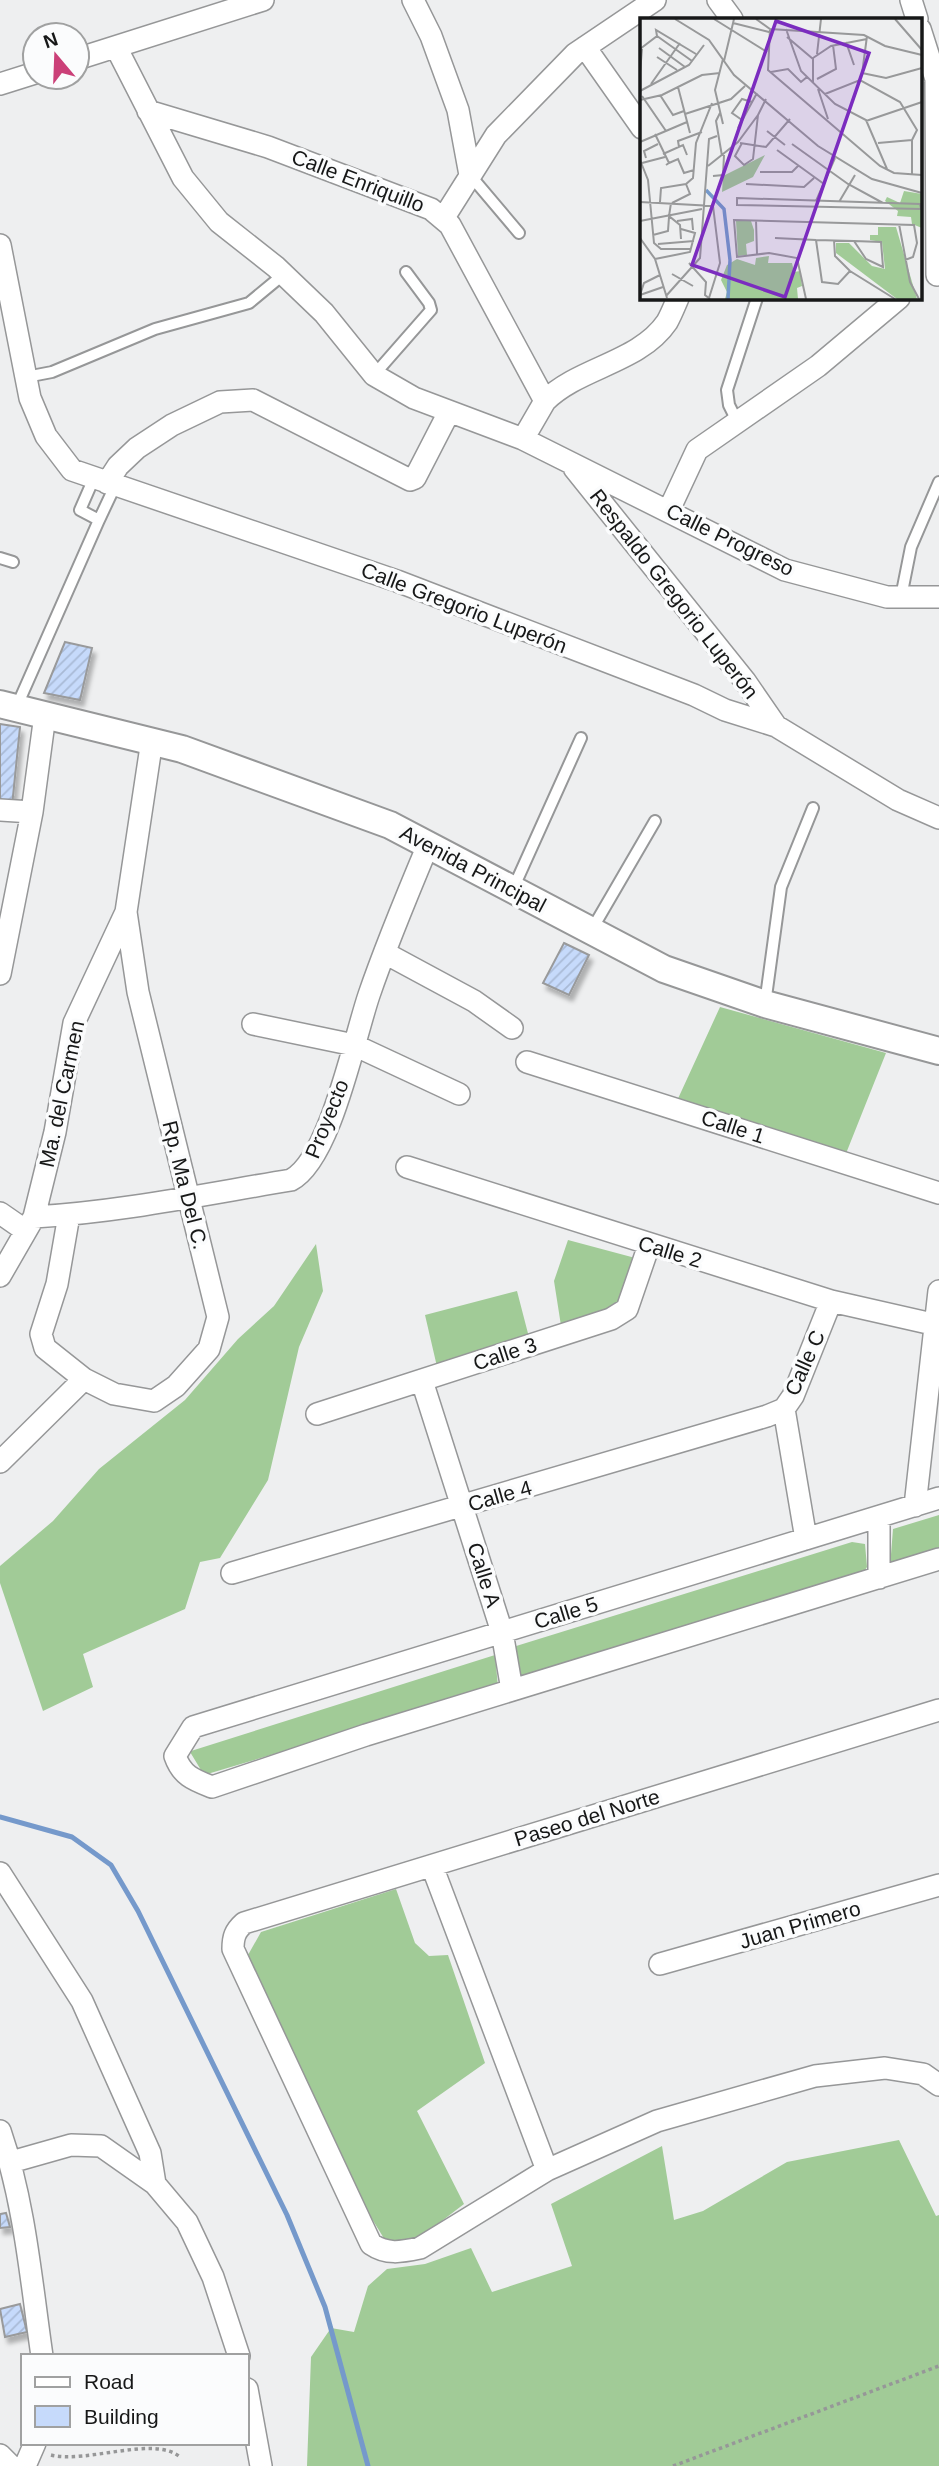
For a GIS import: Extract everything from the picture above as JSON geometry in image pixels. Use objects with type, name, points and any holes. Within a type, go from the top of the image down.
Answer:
[{"type":"street","points":[[91,55],[263,0]]},
{"type":"street","points":[[413,0],[430,36],[458,110],[470,175]]},
{"type":"street","points":[[443,219],[496,135],[585,47],[655,0]]},
{"type":"street","points":[[718,0],[731,18]]},
{"type":"street","points":[[911,0],[917,18]]},
{"type":"street","points":[[922,35],[936,79],[938,206],[932,277]]},
{"type":"street","name":"Calle Progreso","points":[[116,47],[183,178],[197,196],[219,222],[284,274],[324,313],[374,374],[414,398],[523,439],[785,570],[887,597],[939,597]]},
{"type":"street","points":[[585,47],[640,125]]},
{"type":"street","points":[[0,84],[21,77]]},
{"type":"street","name":"Calle Enriquillo","points":[[148,111],[268,147],[431,209],[450,225],[545,401]]},
{"type":"street","name":"Calle Gregorio Luperón","points":[[0,245],[7,310],[30,398],[46,436],[72,470],[397,581],[694,695],[724,710],[776,726],[898,800],[939,818]]},
{"type":"street","points":[[523,439],[545,401],[554,392],[586,373],[637,349],[666,323],[678,299]]},
{"type":"street","points":[[669,510],[697,450],[818,366],[898,299]]},
{"type":"street","points":[[105,483],[137,448],[172,425],[220,402],[253,400],[411,480],[415,478],[449,412]]},
{"type":"street","name":"Respaldo Gregorio Luperón","points":[[570,464],[745,681],[776,726]]},
{"type":"street","name":"Avenida Principal","points":[[8,706],[152,740],[390,825],[664,969],[765,1004],[939,1051]]},
{"type":"street","points":[[0,974],[32,812],[45,715]]},
{"type":"street","points":[[126,912],[152,740]]},
{"type":"street","points":[[0,810],[32,812]]},
{"type":"street","name":"Proyecto","points":[[30,1224],[69,1215],[291,1180],[303,1174],[319,1145],[385,953],[428,845]]},
{"type":"street","name":"Rp. Ma Del C.","points":[[84,1379],[114,1394],[154,1401],[176,1386],[209,1349],[218,1317],[130,946],[126,912]]},
{"type":"street","name":"Ma. del Carmen","points":[[0,1276],[30,1224],[55,1132],[74,1023],[126,912]]},
{"type":"street","points":[[385,953],[474,1001],[512,1028]]},
{"type":"street","points":[[253,1024],[354,1045],[459,1094]]},
{"type":"street","name":"Calle 1","points":[[527,1062],[939,1193]]},
{"type":"street","name":"Calle 2","points":[[407,1167],[831,1301],[937,1325]]},
{"type":"street","points":[[0,1213],[30,1224]]},
{"type":"street","points":[[0,1462],[84,1379],[45,1348],[41,1334],[57,1284],[69,1215]]},
{"type":"street","name":"Calle 3","points":[[317,1414],[611,1319],[628,1310],[649,1245]]},
{"type":"street","points":[[915,1506],[939,1291]]},
{"type":"street","name":"Calle C","points":[[776,1412],[793,1396],[831,1301]]},
{"type":"street","name":"Calle A","points":[[422,1381],[502,1632],[512,1690]]},
{"type":"street","points":[[776,1412],[806,1539]]},
{"type":"street","name":"Calle 4","points":[[232,1573],[776,1412]]},
{"type":"street","name":"Calle 5","points":[[512,1690],[212,1787],[189,1778],[179,1768],[175,1756],[193,1727],[939,1498]]},
{"type":"street","points":[[879,1517],[879,1578]]},
{"type":"street","points":[[512,1690],[939,1559]]},
{"type":"street","name":"Paseo del Norte","points":[[547,2170],[420,2248],[399,2253],[381,2251],[371,2244],[233,1949],[236,1930],[244,1923],[939,1710]]},
{"type":"street","points":[[432,1866],[547,2170],[657,2121],[815,2076],[885,2068],[923,2074],[939,2085]]},
{"type":"street","points":[[4,1884],[82,2001],[150,2153],[155,2184]]},
{"type":"street","name":"Juan Primero","points":[[660,1965],[939,1885]]},
{"type":"street","points":[[0,2131],[10,2162],[32,2263],[43,2354]]},
{"type":"street","points":[[10,2162],[71,2145],[101,2146],[155,2184],[187,2222],[213,2277],[238,2354]]},
{"type":"street","points":[[248,2394],[261,2466]]},
{"type":"street","points":[[0,2455],[11,2466]]},
{"type":"lane","points":[[470,175],[519,233]]},
{"type":"lane","points":[[374,374],[431,310],[429,303],[406,272]]},
{"type":"lane","points":[[26,377],[52,372],[155,329],[249,303],[284,274]]},
{"type":"lane","points":[[737,421],[729,405],[727,390],[757,299]]},
{"type":"lane","points":[[901,597],[911,547],[939,482]]},
{"type":"lane","points":[[99,520],[80,510],[105,483]]},
{"type":"lane","points":[[8,706],[99,520],[105,483]]},
{"type":"lane","points":[[0,558],[13,562]]},
{"type":"lane","points":[[513,889],[581,737]]},
{"type":"lane","points":[[765,1004],[781,887],[813,808]]},
{"type":"lane","points":[[591,931],[655,821]]},
{"type":"path","points":[[673,2466],[939,2366]]},
{"type":"path","points":[[30,2453],[85,2458],[128,2451],[172,2450],[180,2456]]},
{"type":"green space","points":[[720,1007],[886,1053],[845,1156],[676,1103]]},
{"type":"green space","points":[[568,1240],[639,1259],[625,1310],[562,1332],[554,1281]]},
{"type":"green space","points":[[316,1244],[323,1291],[299,1347],[268,1480],[220,1558],[200,1562],[185,1609],[83,1654],[93,1687],[43,1711],[0,1583],[0,1566],[53,1521],[99,1469],[185,1400],[238,1339],[274,1306]]},
{"type":"green space","points":[[517,1291],[531,1345],[438,1371],[425,1315]]},
{"type":"green space","points":[[939,1515],[939,1552],[890,1567],[893,1529]]},
{"type":"green space","points":[[852,1542],[865,1544],[867,1567],[861,1576],[521,1687],[513,1647]]},
{"type":"green space","points":[[495,1655],[498,1687],[204,1775],[184,1742],[191,1751]]},
{"type":"green space","points":[[396,1889],[415,1943],[429,1956],[448,1955],[485,2063],[417,2111],[464,2204],[417,2240],[385,2240],[335,2159],[248,1955],[261,1932]]},
{"type":"green space","points":[[899,2140],[936,2216],[939,2215],[939,2466],[307,2466],[311,2357],[331,2328],[354,2332],[368,2286],[387,2269],[425,2264],[471,2248],[492,2292],[572,2266],[551,2204],[662,2146],[674,2220],[703,2211],[787,2162]]},
{"type":"building","points":[[65,642],[92,648],[80,700],[44,693]]},
{"type":"building","points":[[0,724],[20,727],[12,806],[0,804]]},
{"type":"building","points":[[564,943],[589,955],[569,995],[543,983]]},
{"type":"building","points":[[6,2213],[10,2227],[0,2228],[0,2214]]},
{"type":"building","points":[[20,2304],[27,2332],[5,2337],[0,2309]]},
{"type":"waterway","points":[[0,1817],[72,1837],[111,1865],[138,1911],[287,2215],[325,2307],[368,2466]]}]
